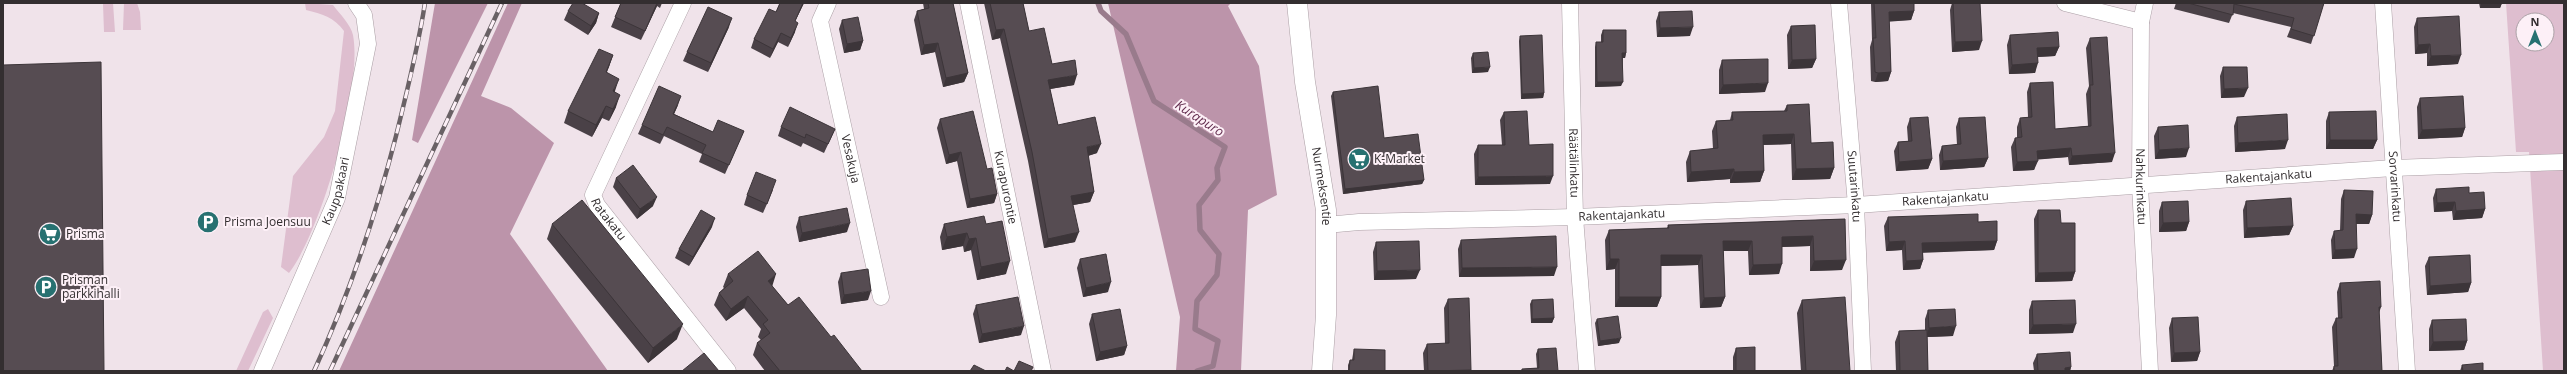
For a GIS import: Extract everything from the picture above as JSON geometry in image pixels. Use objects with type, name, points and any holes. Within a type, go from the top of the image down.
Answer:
[{"type":"street","name":"Kauppakaari","points":[[262,371],[337,198],[368,44],[364,15],[356,3]]},
{"type":"street","name":"Ratakatu","points":[[683,3],[593,195],[597,205],[728,371]]},
{"type":"street","name":"Vesakuja","points":[[828,3],[820,21],[881,297]]},
{"type":"street","name":"Kurapurontie","points":[[968,3],[1043,371]]},
{"type":"street","name":"Nurmeksentie","points":[[1297,3],[1305,82],[1326,210],[1326,315],[1322,371]]},
{"type":"street","name":"Räätälinkatu","points":[[1570,3],[1575,217],[1587,371]]},
{"type":"street","name":"Suutarinkatu","points":[[1839,3],[1856,205],[1863,371]]},
{"type":"street","points":[[2065,3],[2141,22]]},
{"type":"street","name":"Nahkurinkatu","points":[[2145,3],[2141,22],[2140,186],[2150,371]]},
{"type":"street","name":"Sorvarinkatu","points":[[2383,3],[2407,371]]},
{"type":"street","name":"Rakentajankatu","points":[[1326,225],[1359,222],[1575,217],[1856,205],[2393,168],[2564,162]]},
{"type":"shaded area","points":[[52,3],[113,3],[115,32],[104,32],[103,4]]},
{"type":"shaded area","points":[[124,3],[137,3],[140,12],[141,30],[123,30]]},
{"type":"shaded area","points":[[305,3],[333,5],[352,31],[354,58],[352,88],[346,122],[337,158],[314,226],[301,253],[289,273],[281,267],[293,176],[324,137],[335,111],[344,31],[332,19],[306,10]]},
{"type":"shaded area","points":[[435,3],[488,3],[418,143],[412,140]]},
{"type":"shaded area","points":[[508,3],[522,3],[481,96],[511,108],[554,143],[510,234],[608,371],[339,371]]},
{"type":"shaded area","points":[[1108,3],[1231,3],[1228,6],[1259,66],[1277,195],[1248,210],[1241,371],[1176,371],[1180,317]]},
{"type":"shaded area","points":[[2506,3],[2564,3],[2564,371],[2543,371],[2529,152],[2516,152]]},
{"type":"shaded area","points":[[268,309],[273,318],[248,371],[236,371],[263,312]]},
{"type":"building","points":[[573,3],[582,3],[599,13],[591,26],[568,11]]},
{"type":"building","points":[[621,3],[657,3],[645,31],[615,17]]},
{"type":"building","points":[[780,3],[803,3],[795,21],[798,23],[791,38],[781,33],[773,49],[754,39],[769,9],[776,12]]},
{"type":"building","points":[[928,3],[953,3],[968,73],[946,78],[938,43],[924,45],[917,11],[929,8]]},
{"type":"building","points":[[990,3],[1023,3],[1029,31],[1044,28],[1052,64],[1075,60],[1077,75],[1048,80],[1058,125],[1095,117],[1101,144],[1087,147],[1094,192],[1071,196],[1079,232],[1048,239],[1032,152],[1004,29],[996,30]]},
{"type":"building","points":[[1874,3],[1914,3],[1914,11],[1889,12],[1891,72],[1875,72],[1873,38],[1876,38]]},
{"type":"building","points":[[1953,3],[1980,3],[1982,41],[1955,42]]},
{"type":"building","points":[[2188,3],[2324,3],[2314,36],[2291,29],[2294,18],[2234,4],[2233,15]]},
{"type":"building","points":[[2481,3],[2502,3],[2481,4]]},
{"type":"building","points":[[708,7],[732,18],[711,63],[687,52]]},
{"type":"building","points":[[1692,11],[1693,27],[1660,28],[1659,12]]},
{"type":"building","points":[[2459,16],[2461,55],[2431,56],[2430,44],[2418,45],[2417,18]]},
{"type":"building","points":[[858,17],[863,41],[847,44],[842,20]]},
{"type":"building","points":[[1815,25],[1816,59],[1792,60],[1791,26]]},
{"type":"building","points":[[1603,30],[1626,30],[1626,53],[1622,53],[1623,82],[1597,82],[1596,42],[1603,42]]},
{"type":"building","points":[[2058,32],[2059,47],[2037,48],[2038,63],[2012,65],[2010,35]]},
{"type":"building","points":[[1542,35],[1544,93],[1522,94],[1520,36]]},
{"type":"building","points":[[2107,37],[2115,153],[2072,156],[2071,148],[2037,151],[2038,161],[2017,162],[2015,138],[2022,137],[2020,118],[2032,117],[2030,83],[2053,82],[2055,129],[2091,126],[2090,85],[2093,85],[2090,38]]},
{"type":"building","points":[[599,49],[613,55],[606,72],[619,79],[613,91],[620,95],[613,109],[606,106],[596,125],[568,111]]},
{"type":"building","points":[[1488,52],[1490,67],[1474,68],[1473,53]]},
{"type":"building","points":[[1768,59],[1768,83],[1723,85],[1722,60]]},
{"type":"building","name":"Prisma","points":[[101,62],[104,371],[3,371],[3,65]]},
{"type":"building","points":[[2223,67],[2247,67],[2248,88],[2224,89]]},
{"type":"building","points":[[659,86],[681,96],[673,114],[713,132],[718,120],[744,131],[729,165],[702,153],[706,145],[667,127],[663,135],[642,125]]},
{"type":"building","points":[[1378,86],[1384,138],[1418,134],[1424,180],[1345,189],[1333,92]]},
{"type":"building","points":[[2463,96],[2465,128],[2422,130],[2420,98]]},
{"type":"building","points":[[1809,104],[1811,143],[1833,142],[1834,168],[1796,169],[1794,134],[1763,135],[1764,171],[1734,172],[1734,169],[1691,172],[1690,151],[1718,148],[1716,121],[1733,120],[1732,112],[1787,111],[1787,105]]},
{"type":"building","points":[[790,107],[835,129],[828,144],[806,134],[805,138],[781,127]]},
{"type":"building","points":[[973,111],[987,169],[992,168],[997,194],[970,199],[961,152],[949,155],[940,119]]},
{"type":"building","points":[[1527,111],[1529,145],[1553,144],[1553,176],[1478,177],[1478,145],[1505,145],[1504,112]]},
{"type":"building","points":[[2376,111],[2377,140],[2330,140],[2329,112]]},
{"type":"building","points":[[2287,114],[2288,140],[2238,143],[2237,117]]},
{"type":"building","points":[[1928,117],[1932,159],[1899,162],[1898,142],[1912,141],[1910,118]]},
{"type":"building","points":[[1985,117],[1988,158],[1943,161],[1942,146],[1961,144],[1959,118]]},
{"type":"building","points":[[2188,125],[2189,148],[2159,150],[2158,127]]},
{"type":"building","points":[[633,165],[657,197],[640,209],[616,178]]},
{"type":"building","points":[[756,172],[776,180],[767,204],[747,195]]},
{"type":"building","points":[[2469,187],[2469,193],[2484,192],[2485,209],[2456,211],[2455,202],[2437,203],[2436,189]]},
{"type":"building","points":[[2344,190],[2373,191],[2372,215],[2356,214],[2357,249],[2335,250],[2334,231],[2343,230]]},
{"type":"building","points":[[2291,198],[2293,226],[2247,228],[2246,201]]},
{"type":"building","points":[[582,200],[683,324],[653,348],[552,224]]},
{"type":"building","points":[[2188,201],[2189,222],[2163,223],[2162,202]]},
{"type":"building","points":[[847,208],[850,223],[802,233],[799,217]]},
{"type":"building","points":[[701,210],[715,218],[693,257],[679,249]]},
{"type":"building","points":[[2038,210],[2060,210],[2061,223],[2075,223],[2075,272],[2038,273]]},
{"type":"building","points":[[1978,214],[1978,222],[1997,221],[1997,241],[1922,243],[1923,260],[1906,261],[1905,241],[1889,242],[1888,217]]},
{"type":"building","points":[[984,216],[986,224],[1002,221],[1010,261],[981,267],[976,238],[969,239],[967,233],[947,237],[944,224]]},
{"type":"building","points":[[1845,219],[1846,260],[1814,261],[1813,236],[1782,237],[1782,264],[1753,265],[1752,241],[1723,241],[1725,297],[1704,298],[1702,255],[1661,255],[1661,297],[1619,297],[1619,259],[1610,259],[1609,230],[1669,228],[1668,225]]},
{"type":"building","points":[[1556,236],[1557,267],[1462,268],[1461,240]]},
{"type":"building","points":[[1419,241],[1420,270],[1377,271],[1376,242]]},
{"type":"building","points":[[758,251],[776,274],[768,281],[788,305],[799,297],[831,337],[834,335],[862,371],[780,371],[757,343],[770,333],[763,324],[768,320],[748,296],[731,309],[719,293],[733,281],[728,274]]},
{"type":"building","points":[[1106,254],[1111,282],[1086,288],[1080,259]]},
{"type":"building","points":[[2470,255],[2471,283],[2430,286],[2429,257]]},
{"type":"building","points":[[868,269],[871,291],[844,295],[841,273]]},
{"type":"building","points":[[2380,281],[2381,307],[2379,307],[2382,371],[2334,371],[2334,366],[2338,366],[2336,318],[2342,318],[2340,283]]},
{"type":"building","points":[[1018,297],[1024,326],[982,334],[976,305]]},
{"type":"building","points":[[1845,297],[1850,371],[1806,371],[1802,300]]},
{"type":"building","points":[[1469,298],[1471,370],[1428,371],[1427,344],[1449,343],[1448,299]]},
{"type":"building","points":[[1553,299],[1554,318],[1532,319],[1532,300]]},
{"type":"building","points":[[2075,300],[2076,324],[2033,325],[2032,301]]},
{"type":"building","points":[[1120,309],[1127,346],[1100,352],[1092,314]]},
{"type":"building","points":[[1955,309],[1956,326],[1929,328],[1928,310]]},
{"type":"building","points":[[1618,316],[1621,338],[1600,341],[1597,319]]},
{"type":"building","points":[[2198,317],[2200,352],[2174,353],[2172,318]]},
{"type":"building","points":[[2466,319],[2467,341],[2433,342],[2432,320]]},
{"type":"building","points":[[1927,330],[1928,371],[1900,371],[1899,331]]},
{"type":"building","points":[[1755,347],[1755,371],[1736,371],[1736,348]]},
{"type":"building","points":[[1556,348],[1558,371],[1522,371],[1522,369],[1539,368],[1538,349]]},
{"type":"building","points":[[1354,349],[1385,350],[1385,371],[1349,371],[1350,360],[1354,360]]},
{"type":"building","points":[[2070,352],[2071,367],[2065,368],[2065,371],[2038,371],[2037,354]]},
{"type":"building","points":[[704,353],[719,371],[682,371]]},
{"type":"building","points":[[1019,361],[1033,367],[1031,371],[1014,371]]},
{"type":"building","points":[[2483,363],[2483,371],[2463,371],[2462,365]]},
{"type":"building","points":[[974,365],[986,371],[970,371]]},
{"type":"building","points":[[1007,367],[1014,371],[1005,371]]},
{"type":"waterway","name":"Kurapuro","points":[[1098,3],[1101,11],[1126,34],[1154,101],[1225,147],[1217,168],[1218,180],[1199,205],[1200,230],[1219,254],[1217,275],[1197,301],[1195,329],[1218,341],[1213,366],[1197,371]]},
{"type":"railway","points":[[314,371],[350,285],[379,197],[408,86],[425,3]]},
{"type":"railway","points":[[330,371],[502,3]]},
{"type":"place","name":"K-Market","points":[[1359,159]]},
{"type":"place","name":"Prisma Joensuu","points":[[208,222]]},
{"type":"place","name":"Prisma","points":[[50,234]]},
{"type":"place","name":"Prisman parkkihalli","points":[[46,287]]}]
